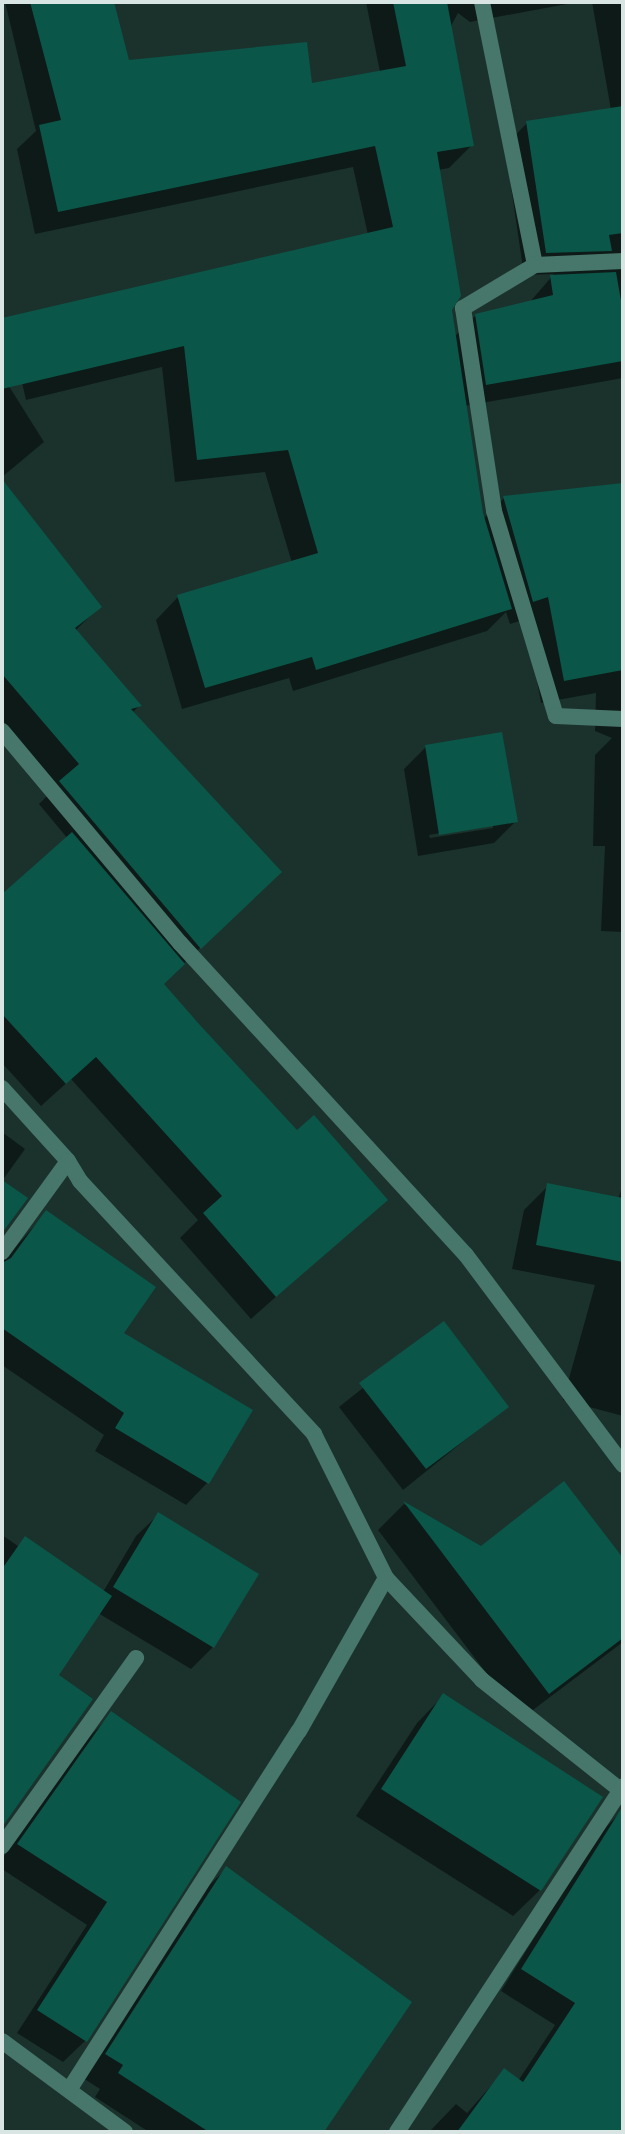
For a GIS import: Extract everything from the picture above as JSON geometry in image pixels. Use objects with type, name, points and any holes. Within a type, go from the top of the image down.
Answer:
[{"type":"street","points":[[482,2],[535,265]]},
{"type":"street","points":[[623,261],[535,265],[463,308],[494,511],[556,716],[623,719]]},
{"type":"street","points":[[2,731],[180,943],[458,1246],[623,1465]]},
{"type":"street","points":[[2,1088],[68,1161],[80,1181],[314,1434],[386,1578],[482,1680],[622,1790],[397,2132]]},
{"type":"street","points":[[2,1252],[68,1161]]},
{"type":"street","points":[[69,2090],[299,1731],[386,1578]]},
{"type":"street","points":[[2,1846],[136,1658]]},
{"type":"street","points":[[2,2041],[125,2132]]},
{"type":"building","points":[[30,2],[114,2],[129,60],[307,42],[312,83],[406,66],[393,2],[447,2],[474,146],[437,152],[461,296],[452,310],[483,513],[512,609],[316,670],[312,657],[205,688],[177,595],[318,553],[288,450],[197,460],[184,346],[2,389],[2,318],[393,227],[375,146],[58,212],[39,125],[61,120]]},
{"type":"building","points":[[623,106],[623,233],[609,235],[612,251],[546,253],[526,121]]},
{"type":"building","points":[[616,272],[623,312],[623,361],[486,385],[475,314],[553,295],[550,275]]},
{"type":"building","points":[[2,479],[102,607],[75,628],[142,706],[131,709],[282,872],[201,949],[59,781],[79,764],[2,674]]},
{"type":"building","points":[[623,483],[623,670],[564,681],[548,597],[533,602],[503,496]]},
{"type":"building","points":[[502,732],[518,822],[439,835],[425,745]]},
{"type":"building","points":[[72,832],[185,964],[164,984],[297,1130],[314,1115],[388,1200],[276,1297],[203,1213],[222,1196],[96,1057],[66,1084],[2,1014],[2,894]]},
{"type":"building","points":[[2,1180],[28,1198],[2,1233]]},
{"type":"building","points":[[547,1183],[623,1198],[623,1262],[536,1245]]},
{"type":"building","points":[[46,1210],[156,1287],[124,1333],[253,1410],[209,1484],[115,1428],[124,1413],[2,1328],[2,1263],[11,1258]]},
{"type":"building","points":[[444,1321],[509,1407],[426,1469],[359,1383]]},
{"type":"building","points":[[564,1481],[623,1558],[623,1638],[549,1694],[403,1501],[481,1546]]},
{"type":"building","points":[[158,1512],[259,1574],[214,1648],[113,1587]]},
{"type":"building","points":[[25,1536],[112,1596],[59,1675],[93,1699],[2,1827],[2,1569]]},
{"type":"building","points":[[443,1693],[603,1797],[541,1891],[381,1789]]},
{"type":"building","points":[[111,1711],[241,1802],[87,2042],[37,2010],[107,1902],[17,1844]]},
{"type":"building","points":[[621,1809],[623,2132],[457,2132],[504,2068],[523,2082],[575,2003],[521,1969]]},
{"type":"building","points":[[226,1866],[412,2002],[324,2132],[209,2132],[118,2073],[123,2065],[105,2054]]}]
